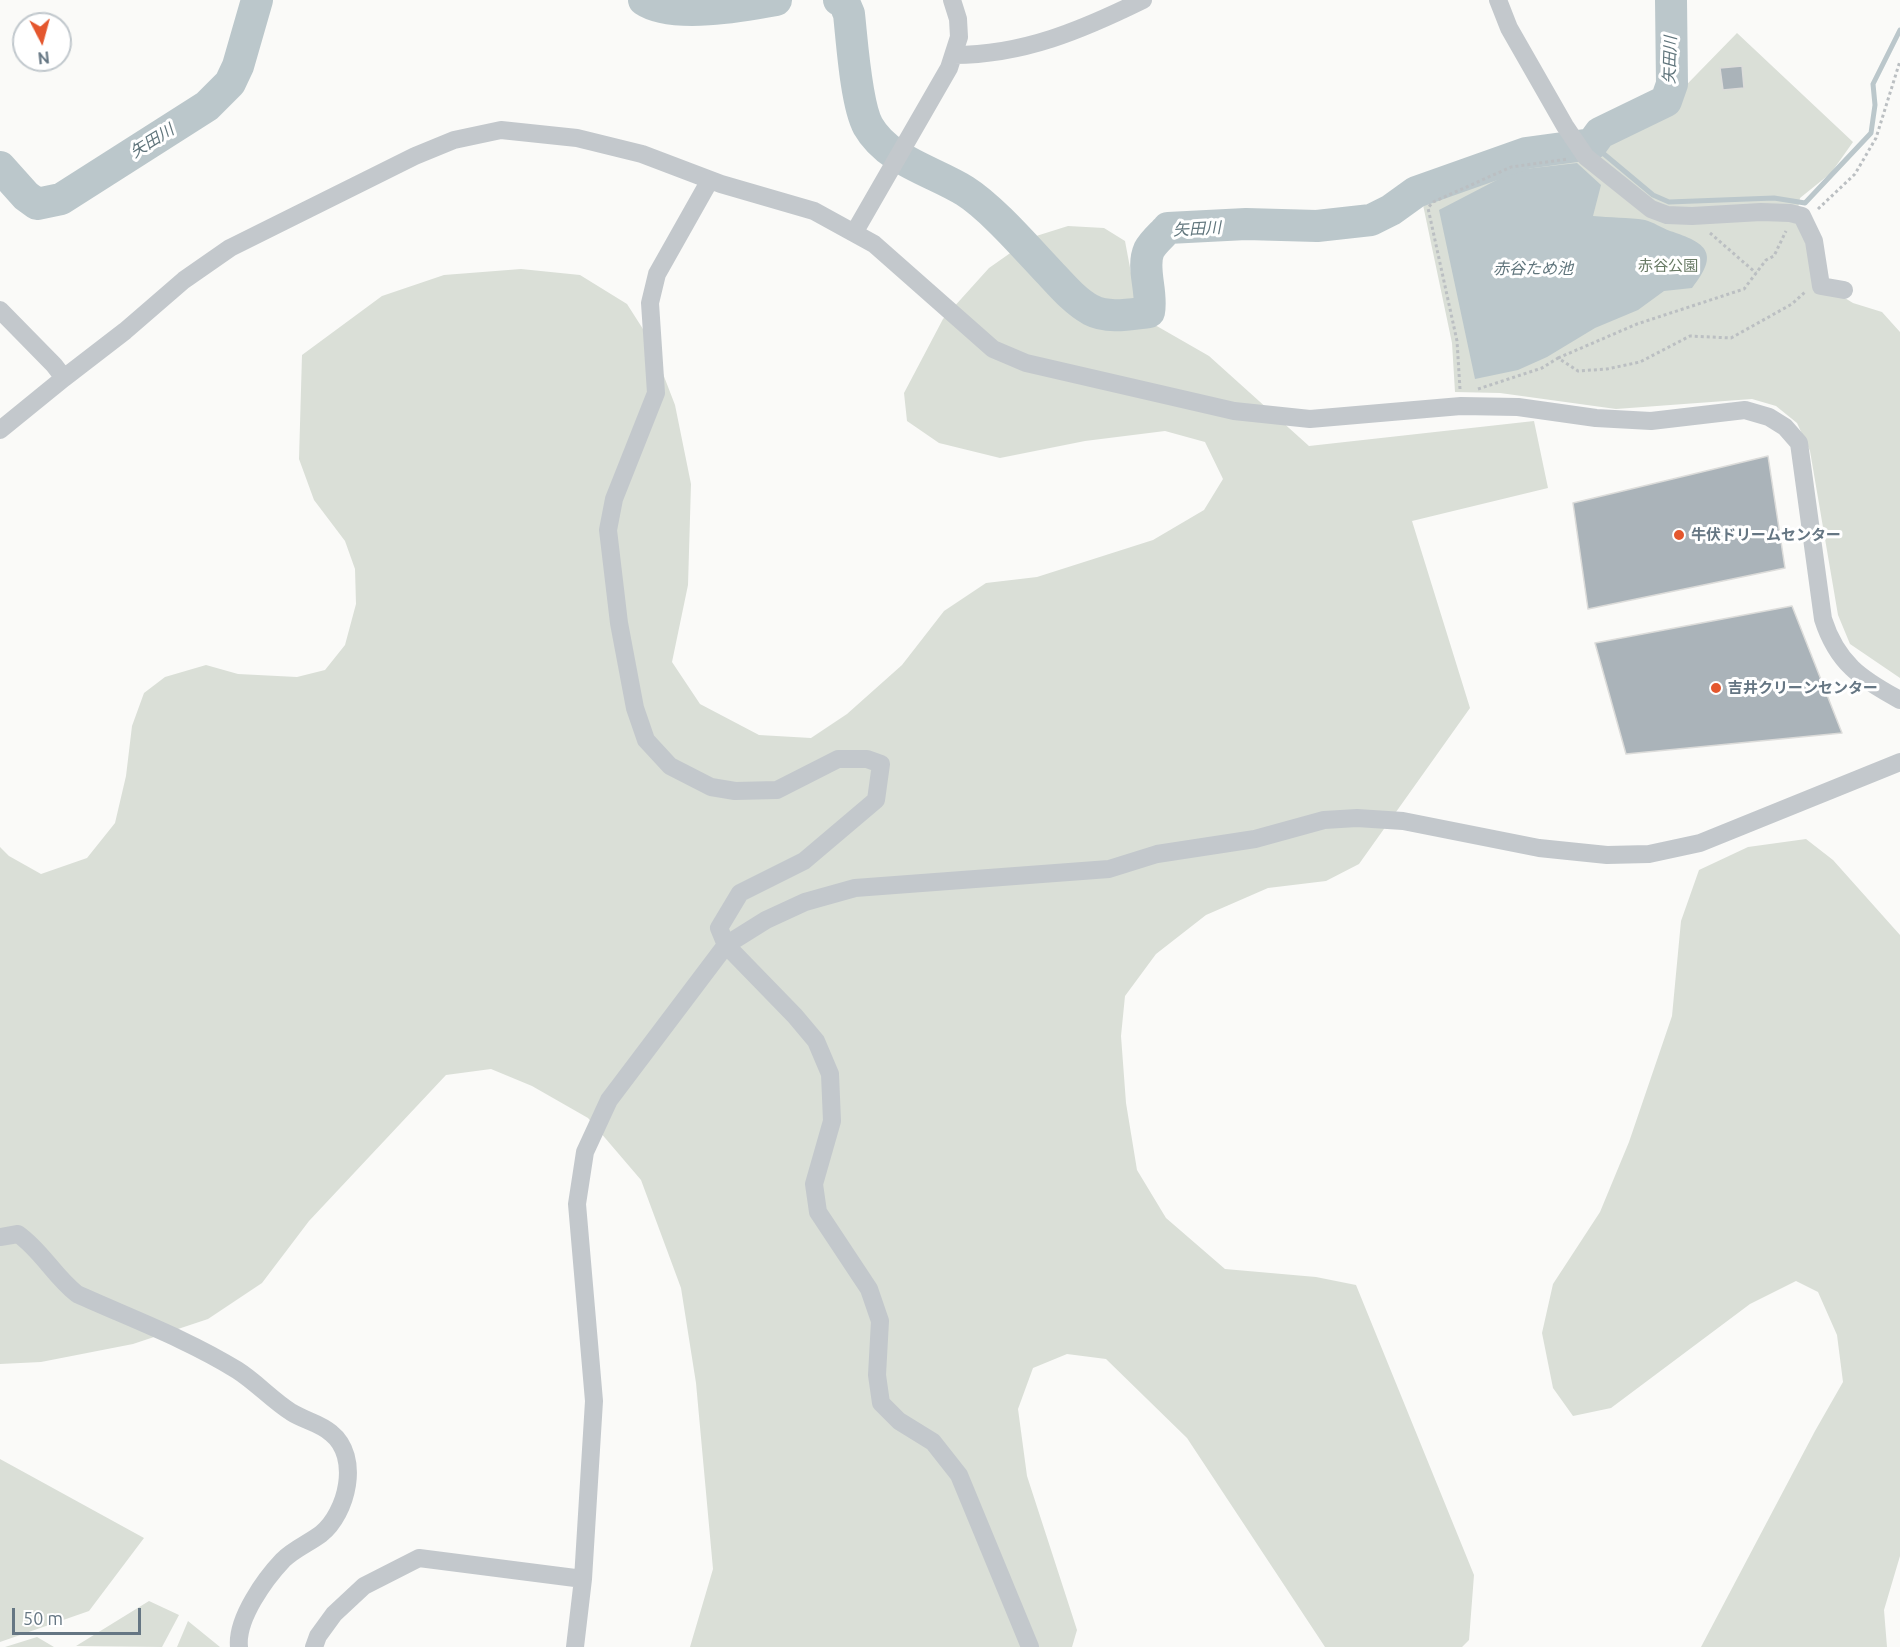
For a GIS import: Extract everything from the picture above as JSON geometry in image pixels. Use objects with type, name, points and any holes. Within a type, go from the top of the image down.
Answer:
[{"type":"street","points":[[854,233],[949,68],[959,37],[958,19],[952,0]]},
{"type":"street","points":[[954,55],[988,55],[1047,43],[1088,28],[1143,0]]},
{"type":"street","points":[[1498,0],[1509,27],[1565,126],[1595,166],[1651,209],[1667,215],[1799,217],[1814,241],[1821,286],[1844,290]]},
{"type":"street","points":[[0,430],[125,331],[184,280],[230,248],[415,156],[454,140],[501,130],[577,138],[642,154],[710,180],[814,210],[874,244],[993,349],[1026,363],[1234,411],[1310,419],[1461,406],[1518,407],[1596,418],[1651,421],[1745,410],[1770,417],[1785,427],[1799,443],[1823,620],[1830,643],[1848,665],[1900,700]]},
{"type":"street","points":[[710,180],[657,274],[650,303],[656,393],[615,499],[608,530],[619,622],[635,708],[646,740],[670,766],[711,787],[735,791],[777,789],[838,759],[867,759],[880,764],[876,800],[856,820],[804,861],[740,893],[719,928],[726,945],[816,1041],[830,1074],[832,1121],[814,1184],[818,1212],[868,1289],[880,1321],[877,1375],[881,1403],[899,1421],[933,1442],[959,1475],[1030,1647]]},
{"type":"street","points":[[0,310],[54,364],[64,378]]},
{"type":"street","points":[[575,1647],[583,1579],[594,1401],[577,1204],[585,1152],[609,1100],[726,945],[766,920],[805,902],[855,888],[1109,869],[1157,854],[1255,839],[1324,820],[1357,818],[1403,821],[1539,848],[1607,855],[1649,854],[1700,843],[1900,762]]},
{"type":"street","points":[[0,1237],[18,1234],[36,1247],[62,1282],[76,1294],[186,1342],[238,1371],[291,1412],[332,1433],[343,1448],[349,1469],[338,1515],[322,1533],[284,1558],[255,1596],[243,1626],[239,1647]]},
{"type":"street","points":[[314,1647],[334,1614],[364,1586],[418,1558],[583,1579]]},
{"type":"path","points":[[1489,383],[1532,372],[1558,358],[1637,324],[1744,289],[1766,260],[1774,256],[1799,217],[1855,174],[1876,138],[1894,72],[1900,61]]},
{"type":"path","points":[[1461,406],[1457,341],[1428,208],[1433,202],[1511,167],[1587,157]]},
{"type":"path","points":[[1692,216],[1756,273]]},
{"type":"path","points":[[1558,358],[1578,371],[1607,369],[1640,362],[1690,336],[1731,338],[1792,304],[1803,293],[1821,286]]},
{"type":"green space","name":"赤谷公園","points":[[1737,33],[1853,142],[1831,173],[1800,198],[1798,209],[1814,279],[1853,303],[1882,312],[1900,332],[1900,678],[1850,644],[1838,615],[1810,451],[1797,423],[1776,406],[1752,399],[1616,409],[1500,393],[1455,392],[1452,343],[1422,200],[1503,165],[1575,155],[1633,123],[1657,115]]},
{"type":"green space","points":[[1068,226],[1104,228],[1125,241],[1134,289],[1155,325],[1209,356],[1309,446],[1534,421],[1548,488],[1412,521],[1470,708],[1359,864],[1326,881],[1268,888],[1206,915],[1156,954],[1125,996],[1121,1036],[1126,1103],[1137,1170],[1166,1218],[1225,1269],[1316,1277],[1356,1285],[1474,1575],[1469,1640],[1462,1647],[1325,1647],[1187,1438],[1106,1359],[1067,1354],[1033,1368],[1018,1409],[1027,1476],[1077,1630],[1072,1647],[690,1647],[713,1569],[696,1383],[681,1288],[641,1180],[588,1118],[532,1086],[491,1069],[446,1075],[309,1221],[262,1283],[208,1319],[133,1344],[41,1362],[0,1364],[0,847],[9,856],[41,874],[87,858],[115,823],[126,776],[132,726],[144,693],[165,677],[206,665],[238,674],[297,677],[325,670],[345,645],[356,604],[355,569],[345,541],[314,500],[299,459],[302,355],[382,296],[444,275],[521,269],[580,275],[627,304],[650,340],[675,405],[691,484],[688,585],[672,662],[700,704],[759,735],[811,738],[847,714],[902,665],[944,611],[986,583],[1037,577],[1153,540],[1204,510],[1223,479],[1205,442],[1165,431],[1085,441],[1000,458],[939,443],[907,421],[904,393],[943,319],[989,268],[1033,237]]},
{"type":"green space","points":[[1806,839],[1833,860],[1900,935],[1900,1556],[1884,1610],[1887,1647],[1701,1647],[1843,1382],[1837,1335],[1818,1292],[1796,1281],[1750,1304],[1611,1408],[1573,1416],[1553,1388],[1542,1333],[1553,1284],[1600,1212],[1629,1142],[1672,1016],[1681,921],[1699,870],[1748,847]]},
{"type":"green space","points":[[0,1459],[144,1538],[89,1611],[0,1642]]},
{"type":"green space","points":[[149,1601],[179,1615],[162,1647],[76,1646]]},
{"type":"green space","points":[[188,1621],[220,1647],[177,1647]]},
{"type":"green space","points":[[37,1637],[54,1647],[5,1647]]},
{"type":"water","name":"赤谷ため池","points":[[1577,163],[1601,185],[1593,216],[1645,220],[1683,235],[1701,245],[1707,258],[1706,266],[1692,288],[1664,291],[1638,310],[1595,328],[1547,357],[1518,370],[1475,379],[1439,210],[1516,170]]},
{"type":"building","points":[[1742,66],[1744,88],[1723,90],[1720,68]]},
{"type":"building","name":"牛伏ドリームセンター","points":[[1768,456],[1785,568],[1588,609],[1573,503]]},
{"type":"building","name":"吉井クリーンセンター","points":[[1792,606],[1842,733],[1626,754],[1595,643]]},
{"type":"waterway","name":"矢田川","points":[[0,167],[26,196],[37,204],[61,199],[207,106],[230,83],[238,66],[257,0]]},
{"type":"waterway","name":"矢田川","points":[[644,0],[656,6],[690,10],[728,8],[776,0]]},
{"type":"waterway","name":"矢田川","points":[[839,0],[844,2],[849,14],[860,103],[868,126],[877,138],[899,157],[976,198],[1080,302],[1098,313],[1120,315],[1149,312],[1147,257],[1155,241],[1168,228],[1246,224],[1317,226],[1371,220],[1391,210],[1416,192],[1526,153],[1592,144],[1600,133],[1666,101],[1672,84],[1671,0]]},
{"type":"waterway","points":[[1592,144],[1653,195],[1669,202],[1774,198],[1805,203],[1871,133],[1875,105],[1873,84],[1900,30]]},
{"type":"place","name":"牛伏ドリームセンター","points":[[1679,535]]},
{"type":"place","name":"吉井クリーンセンター","points":[[1716,688]]}]
